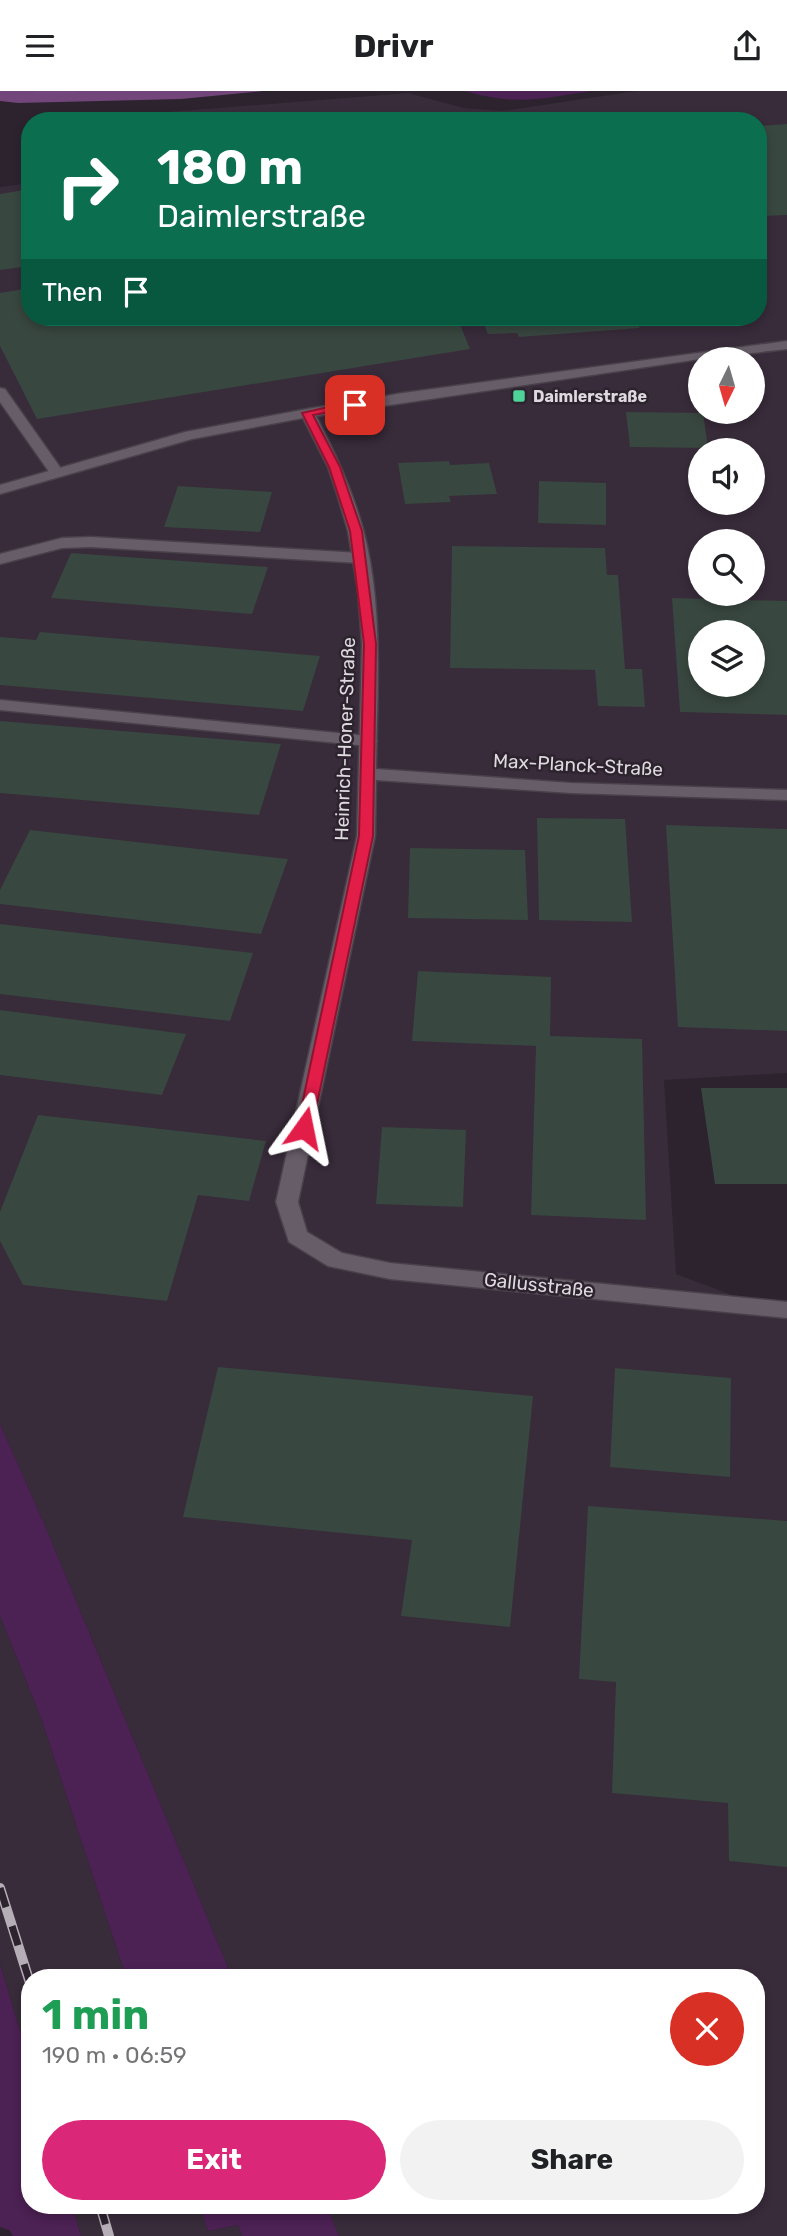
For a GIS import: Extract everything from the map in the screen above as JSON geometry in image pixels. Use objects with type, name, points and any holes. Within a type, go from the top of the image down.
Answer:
[{"type":"street","points":[[0,490],[190,435],[307,413],[443,391],[787,345]]},
{"type":"street","points":[[0,392],[57,473]]},
{"type":"street","name":"Heinrich-Honer-Straße","points":[[297,1237],[287,1202],[366,836],[370,644],[356,531],[335,467],[307,413]]},
{"type":"street","points":[[0,559],[62,543],[91,542],[360,558]]},
{"type":"street","points":[[0,705],[368,741]]},
{"type":"street","name":"Max-Planck-Straße","points":[[368,774],[571,788],[787,795]]},
{"type":"street","name":"Gallusstraße","points":[[297,1237],[335,1260],[390,1271],[787,1310]]},
{"type":"shaded area","points":[[0,91],[263,91],[181,99],[18,103],[0,101]]},
{"type":"shaded area","points":[[465,91],[591,91],[514,100]]},
{"type":"shaded area","points":[[636,91],[787,91],[787,1073],[664,1080],[676,1274],[787,1316],[787,2236],[339,2236],[330,2214],[765,2214],[765,1969],[229,1969],[43,1521],[0,1424],[0,187],[21,184],[21,326],[767,326],[767,112],[167,112],[408,93],[464,108],[503,111]]},
{"type":"shaded area","points":[[0,1424],[43,1521],[229,1969],[123,1969],[41,1718],[0,1616]]},
{"type":"shaded area","points":[[0,1616],[41,1718],[123,1969],[21,1969],[21,2034],[0,1964]]},
{"type":"shaded area","points":[[0,1964],[21,2034],[21,2214],[75,2214],[81,2236],[13,2236],[9,2230],[0,2227]]},
{"type":"shaded area","points":[[75,2214],[202,2214],[208,2231],[238,2225],[242,2236],[81,2236]]},
{"type":"shaded area","points":[[202,2214],[330,2214],[339,2236],[242,2236],[238,2225],[208,2231]]},
{"type":"building","points":[[787,124],[787,215],[767,216],[767,125]]},
{"type":"building","points":[[21,190],[21,267],[0,270],[0,194]]},
{"type":"building","points":[[21,290],[21,326],[461,326],[470,349],[37,419],[0,346],[0,293]]},
{"type":"building","points":[[485,326],[640,328],[519,337],[517,333],[488,334]]},
{"type":"building","points":[[626,412],[688,413],[688,424],[705,424],[707,438],[688,438],[688,448],[630,447]]},
{"type":"building","points":[[449,461],[450,465],[489,463],[497,494],[449,496],[451,502],[405,504],[398,463]]},
{"type":"building","points":[[539,481],[606,483],[606,525],[538,523]]},
{"type":"building","points":[[178,486],[272,492],[260,532],[164,527]]},
{"type":"building","points":[[452,546],[605,548],[607,575],[618,575],[625,669],[642,669],[645,707],[598,706],[595,670],[450,668]]},
{"type":"building","points":[[71,553],[268,567],[252,614],[51,598]]},
{"type":"building","points":[[672,598],[688,598],[688,606],[765,606],[765,600],[787,601],[787,715],[680,712]]},
{"type":"building","points":[[40,632],[320,656],[303,711],[0,685],[0,637],[36,640]]},
{"type":"building","points":[[0,721],[281,744],[259,815],[0,793]]},
{"type":"building","points":[[537,818],[625,819],[632,922],[539,920]]},
{"type":"building","points":[[666,825],[787,829],[787,1031],[678,1027]]},
{"type":"building","points":[[30,830],[288,859],[261,934],[0,904],[0,890]]},
{"type":"building","points":[[410,848],[525,850],[528,920],[408,918]]},
{"type":"building","points":[[0,924],[253,953],[230,1021],[0,994]]},
{"type":"building","points":[[418,971],[551,977],[550,1036],[642,1039],[646,1220],[531,1215],[536,1046],[412,1041]]},
{"type":"building","points":[[0,1010],[186,1034],[162,1095],[0,1075]]},
{"type":"building","points":[[701,1088],[787,1088],[787,1184],[715,1184]]},
{"type":"building","points":[[38,1115],[266,1141],[249,1201],[198,1195],[167,1301],[23,1285],[0,1241],[0,1212]]},
{"type":"building","points":[[382,1127],[466,1130],[463,1207],[376,1204]]},
{"type":"building","points":[[218,1367],[533,1396],[510,1627],[401,1616],[412,1540],[183,1517]]},
{"type":"building","points":[[615,1368],[731,1378],[730,1477],[610,1467]]},
{"type":"building","points":[[588,1506],[787,1521],[787,1867],[729,1861],[728,1803],[612,1793],[616,1682],[579,1679]]},
{"type":"waterway","points":[[36,91],[72,91]]},
{"type":"railway","points":[[0,1888],[26,1969]]},
{"type":"railway","points":[[103,2214],[109,2236]]},
{"type":"place","name":"Daimlerstraße","points":[[519,396]]},
{"type":"route","points":[[304,1128],[366,836],[370,644],[366,591],[356,531],[335,467],[307,413],[355,405]]}]
